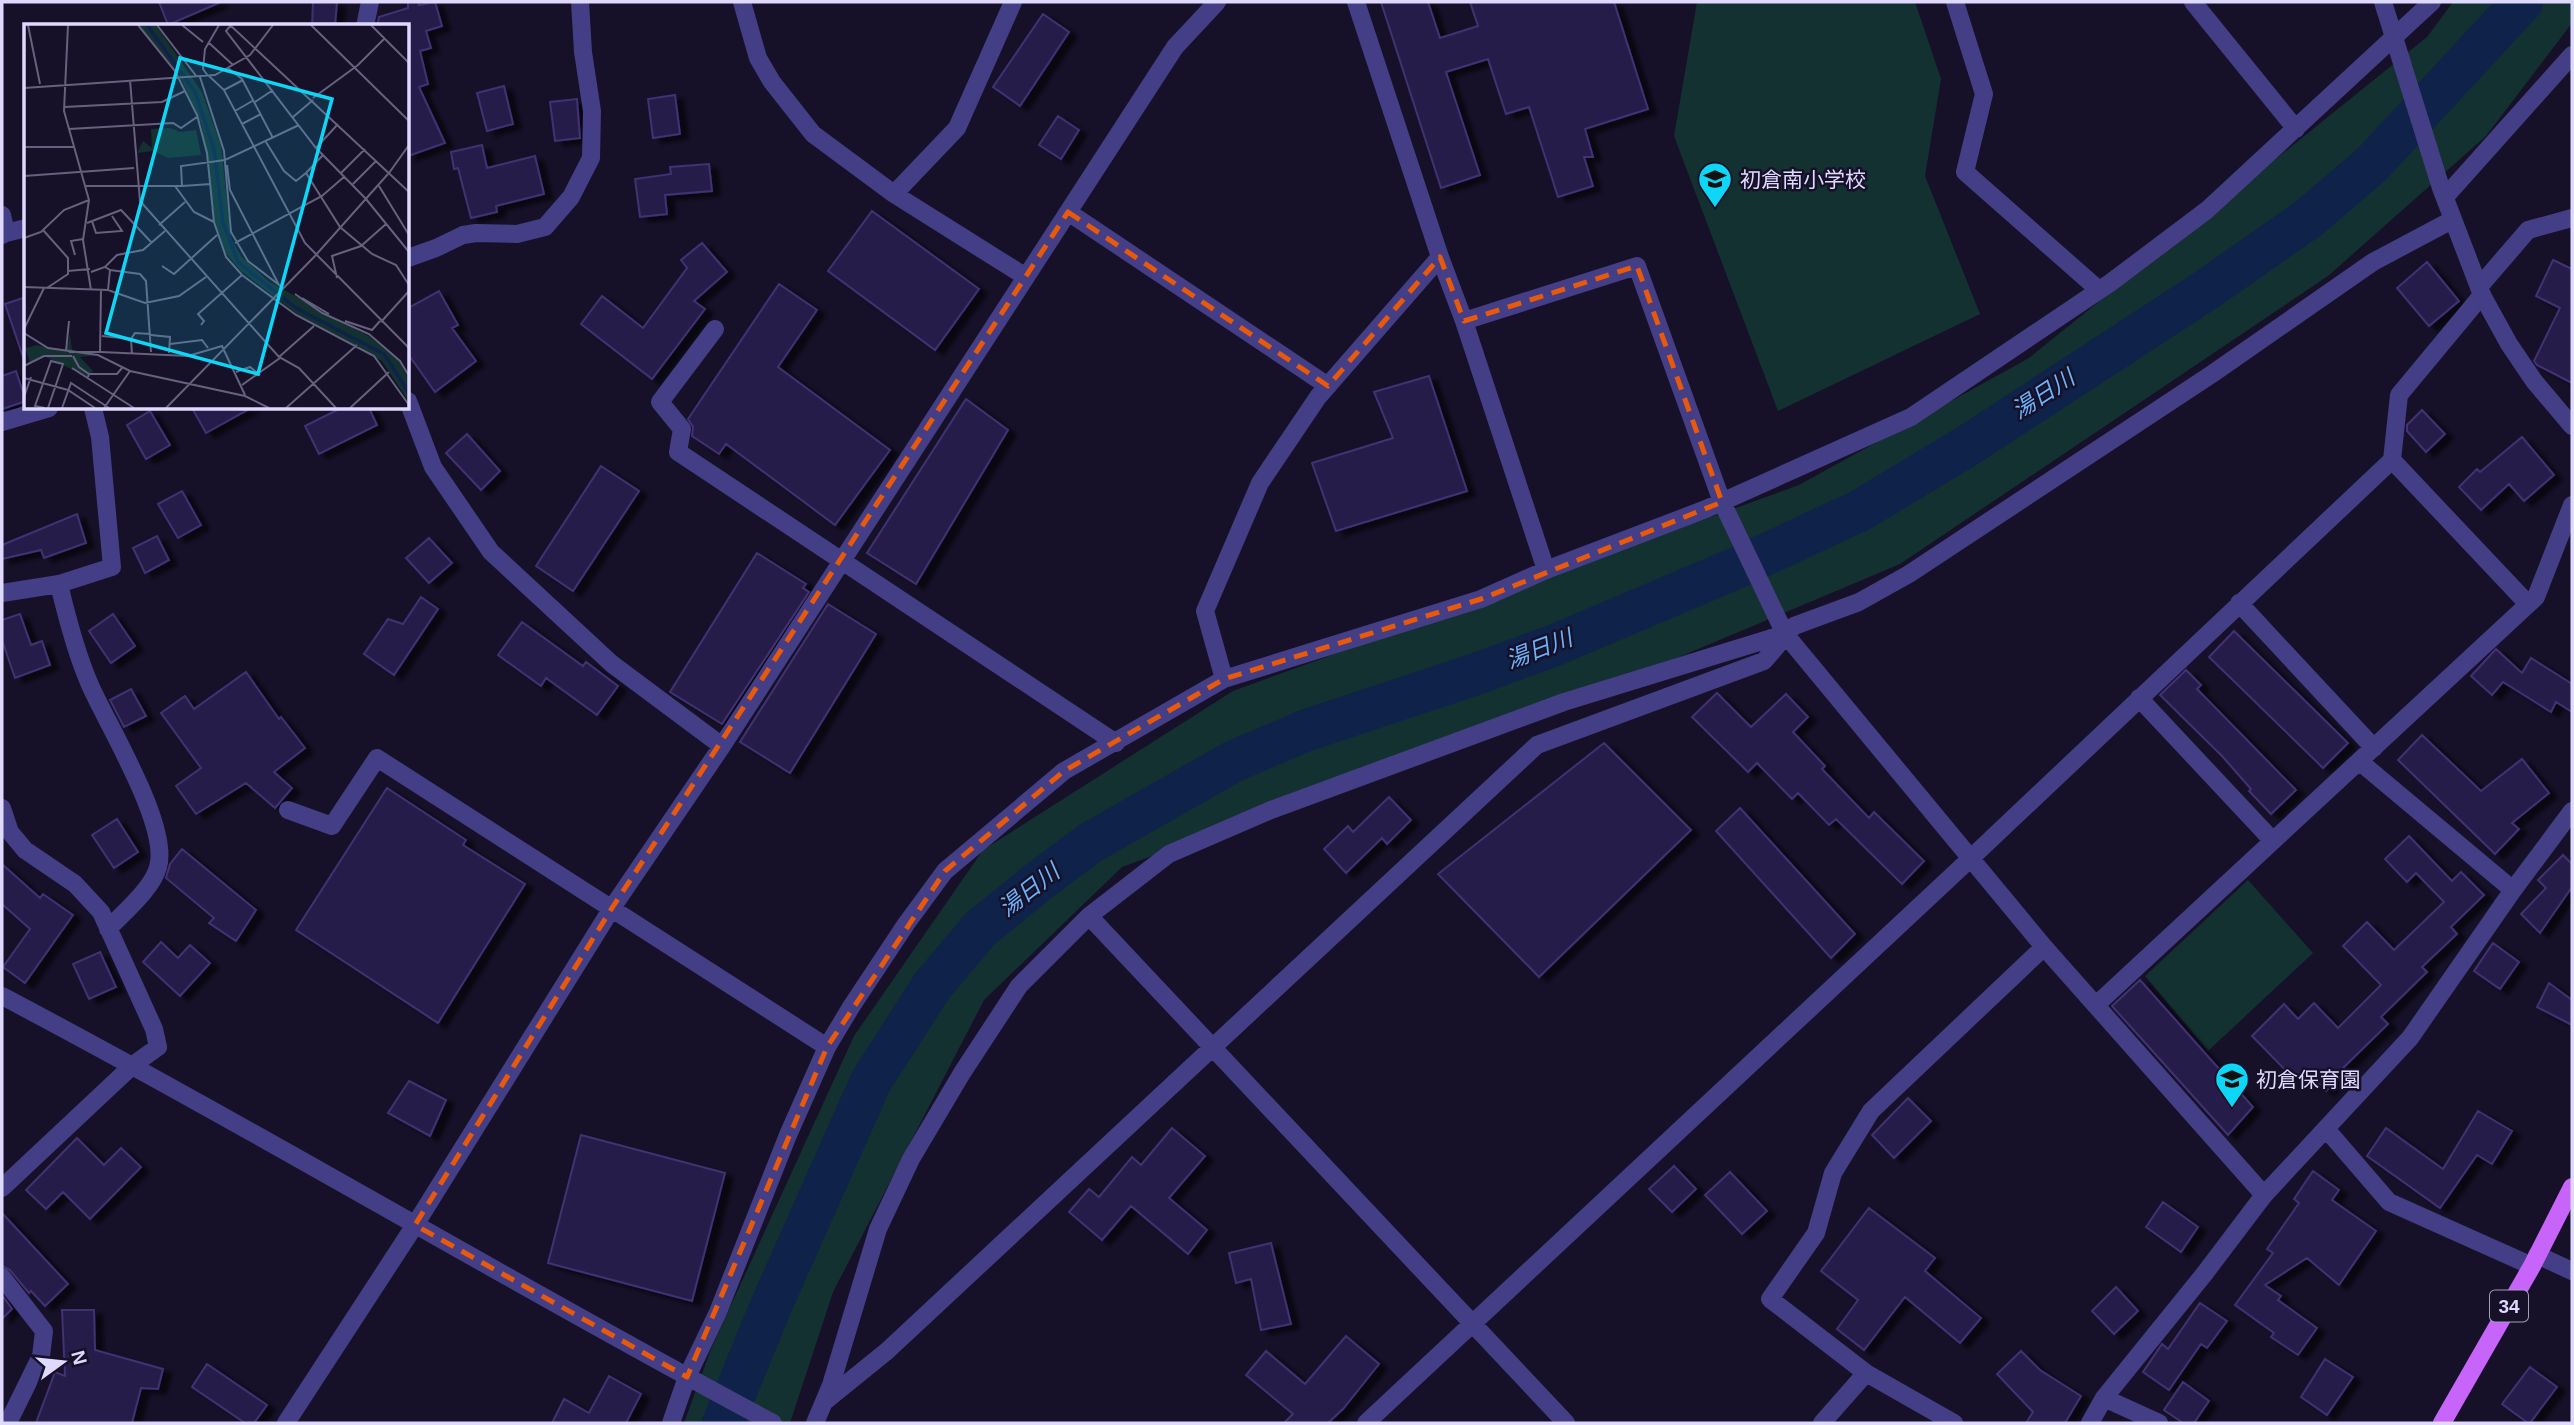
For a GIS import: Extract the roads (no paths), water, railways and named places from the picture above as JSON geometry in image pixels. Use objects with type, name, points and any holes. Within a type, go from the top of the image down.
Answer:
[{"type":"main road","name":"34","points":[[2442,1423],[2572,1187]]},
{"type":"street","points":[[365,24],[370,2]]},
{"type":"street","points":[[410,257],[463,235],[517,234],[545,227],[571,197],[591,158],[592,111],[583,52],[580,2]]},
{"type":"street","points":[[742,2],[758,58],[772,82],[813,134],[894,194],[1026,277]]},
{"type":"street","points":[[894,194],[957,128],[1013,2]]},
{"type":"street","points":[[286,1423],[415,1225],[612,908],[722,746],[1175,47],[1217,2]]},
{"type":"street","points":[[1356,2],[1546,570]]},
{"type":"street","points":[[1955,2],[1984,94],[1965,172],[2099,290]]},
{"type":"street","points":[[2193,2],[2296,129]]},
{"type":"street","points":[[2383,2],[2452,220],[2481,291],[2509,344],[2534,381],[2572,426]]},
{"type":"street","points":[[671,1423],[788,1135],[827,1047],[906,924],[945,871],[1064,771],[1224,679],[1480,598],[1546,570],[1725,508],[1911,417],[2099,290],[2207,210],[2396,43],[2432,2]]},
{"type":"street","points":[[2443,192],[2572,55]]},
{"type":"street","points":[[1068,212],[1328,386]]},
{"type":"street","points":[[2,215],[4,234],[24,229]]},
{"type":"street","points":[[1366,1423],[2392,460],[2399,395],[2528,230],[2572,218]]},
{"type":"street","points":[[815,1423],[831,1385],[878,1229],[911,1159],[962,1073],[1019,986],[1089,916],[1169,854],[1270,810],[1564,702],[1859,602],[1909,574],[2211,374],[2373,262],[2452,220]]},
{"type":"street","points":[[1224,679],[1205,611],[1260,483],[1328,386],[1440,257]]},
{"type":"street","points":[[1464,321],[1637,266],[1725,508],[1782,628],[1969,859],[2264,1195]]},
{"type":"street","points":[[715,329],[660,402],[682,429],[678,452],[1116,743]]},
{"type":"street","points":[[410,406],[433,467],[491,552],[612,664],[722,746]]},
{"type":"street","points":[[2,422],[42,410]]},
{"type":"street","points":[[2,593],[59,584],[112,567],[100,437],[93,410]]},
{"type":"street","points":[[2392,460],[2528,604]]},
{"type":"street","points":[[2096,1005],[2536,597],[2572,505]]},
{"type":"street","points":[[59,584],[69,624],[90,684],[130,765],[153,820],[161,851],[158,870],[145,889],[108,929]]},
{"type":"street","points":[[2239,603],[2374,748]]},
{"type":"street","points":[[824,1402],[887,1351],[1537,744],[1764,661],[1782,628]]},
{"type":"street","points":[[2139,698],[2273,841]]},
{"type":"street","points":[[288,810],[332,826],[377,758],[827,1047]]},
{"type":"street","points":[[2359,761],[2513,890]]},
{"type":"street","points":[[2,808],[10,832],[24,850],[75,884],[101,912],[154,1029],[158,1047],[133,1065],[2,1188]]},
{"type":"street","points":[[2090,1423],[2104,1398],[2264,1195],[2410,1038],[2513,890],[2572,811]]},
{"type":"street","points":[[1089,916],[1566,1423]]},
{"type":"street","points":[[1954,1423],[1867,1373],[1770,1299],[1816,1233],[1833,1173],[1871,1111],[2044,947]]},
{"type":"street","points":[[2,996],[133,1065],[688,1378],[773,1423]]},
{"type":"street","points":[[2327,1130],[2389,1202],[2534,1260],[2572,1271]]},
{"type":"street","points":[[2,1276],[44,1331],[41,1356],[8,1423]]},
{"type":"street","points":[[1822,1423],[1867,1373]]},
{"type":"street","points":[[2104,1398],[2159,1423]]},
{"type":"waterway","name":"湯日川","points":[[723,1423],[770,1308],[871,1081],[932,986],[980,929],[1039,881],[1090,843],[1234,761],[1307,730],[1555,645],[1741,566],[1861,510],[1967,446],[2206,290],[2309,218],[2372,164],[2522,2]]},
{"type":"place","name":"初倉南小学校","points":[[1715,209]]},
{"type":"place","name":"初倉保育園","points":[[2232,1109]]}]
